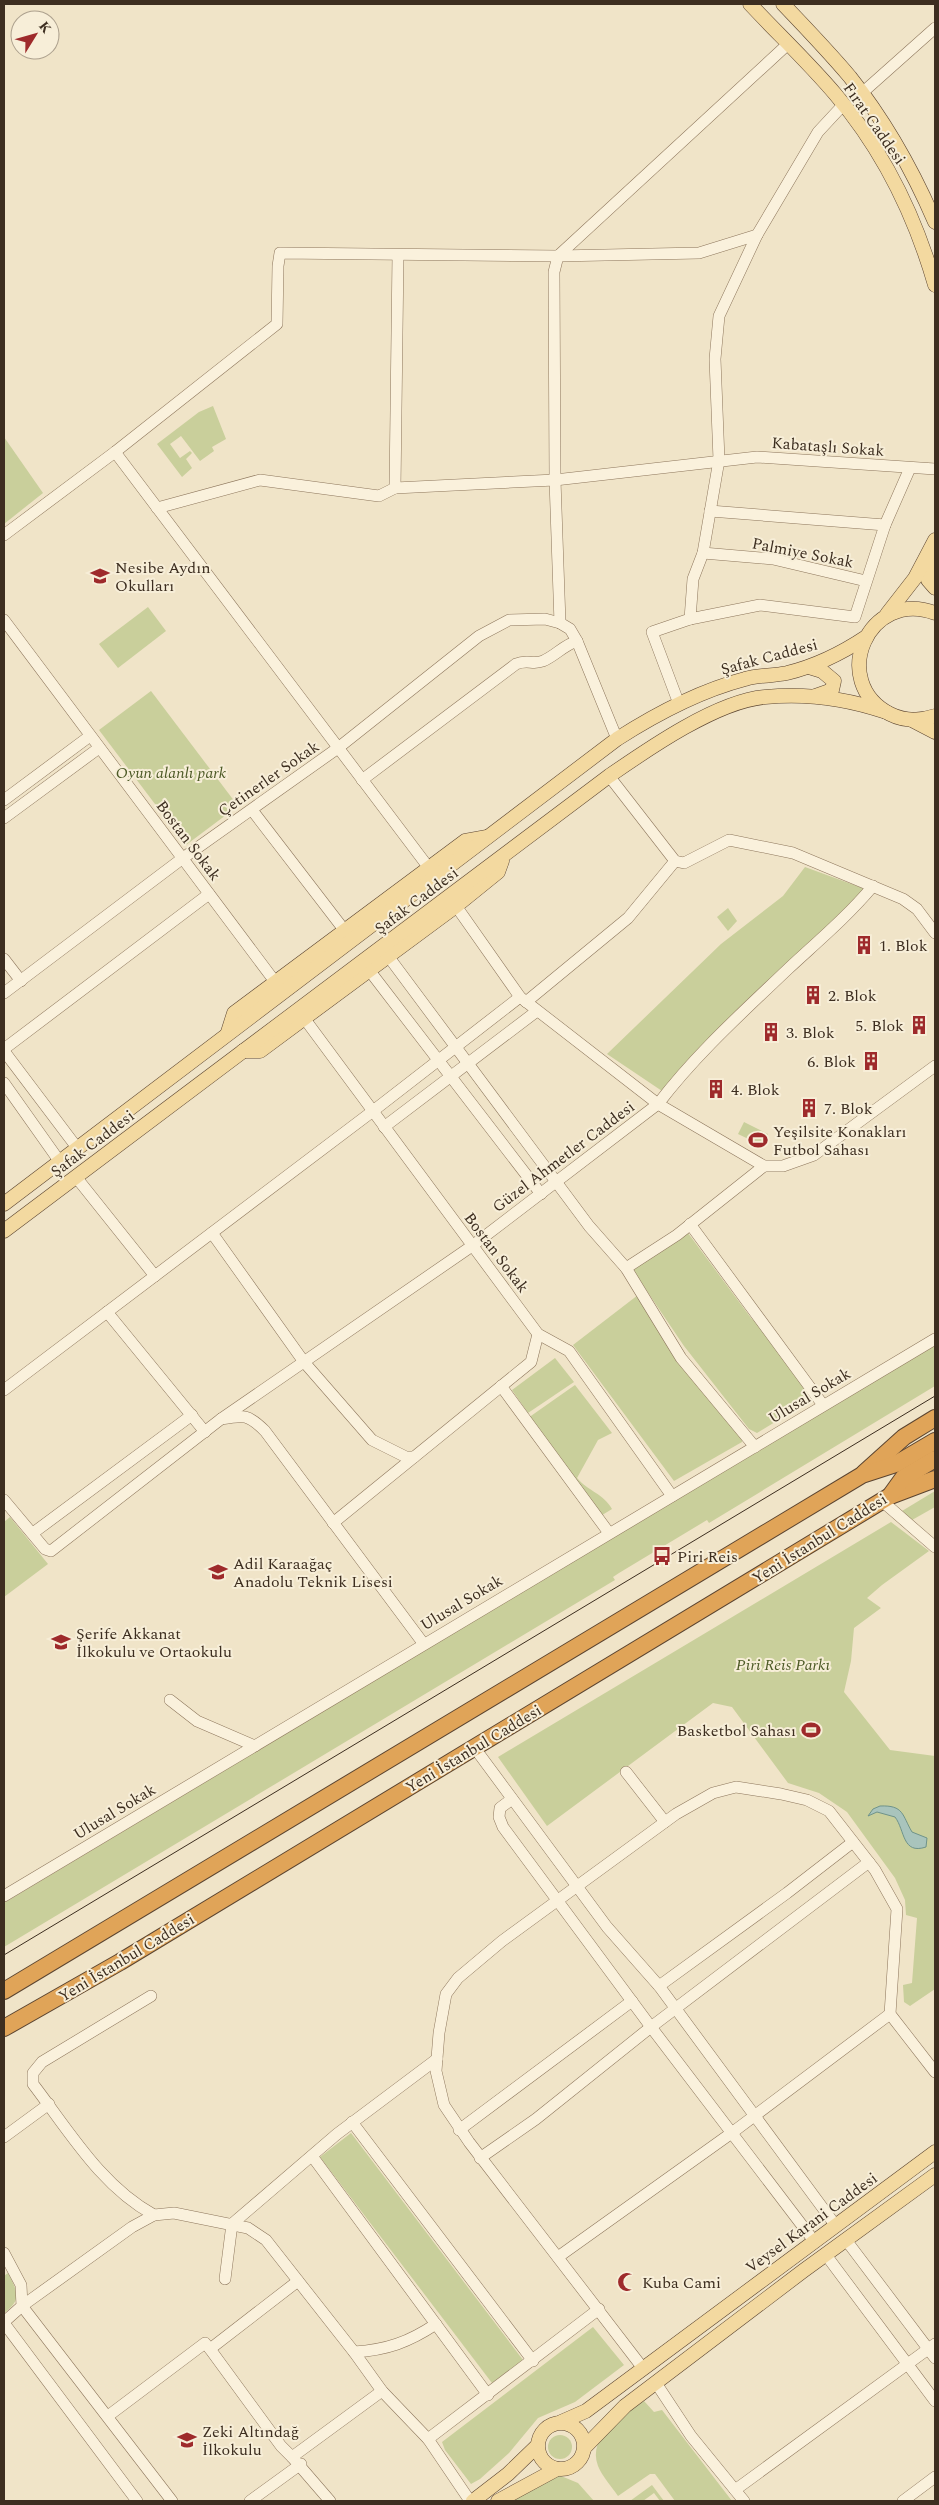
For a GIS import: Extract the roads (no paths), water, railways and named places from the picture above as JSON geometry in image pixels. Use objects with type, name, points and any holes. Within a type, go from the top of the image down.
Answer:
[{"type":"highway","points":[[862,1476],[883,1454],[904,1437],[935,1418]]},
{"type":"highway","name":"Yeni İstanbul Caddesi","points":[[4,1991],[862,1476],[896,1464],[935,1441]]},
{"type":"highway","name":"Yeni İstanbul Caddesi","points":[[4,2028],[120,1962],[886,1498],[903,1478],[935,1459]]},
{"type":"highway","points":[[886,1498],[935,1479]]},
{"type":"main road","name":"Fırat Caddesi","points":[[750,4],[844,104],[874,146],[918,230],[935,285]]},
{"type":"main road","name":"Fırat Caddesi","points":[[783,4],[862,93],[909,167],[935,222]]},
{"type":"main road","points":[[844,104],[862,93]]},
{"type":"main road","points":[[884,618],[908,588],[930,553],[935,540]]},
{"type":"main road","points":[[930,553],[928,580],[935,588]]},
{"type":"main road","points":[[884,618],[908,609],[935,613]]},
{"type":"main road","name":"Şafak Caddesi","points":[[4,1204],[228,1032],[490,837],[617,739],[649,719],[711,690],[746,679],[785,674],[809,667],[842,652],[866,636],[884,618]]},
{"type":"main road","points":[[866,636],[859,661],[861,678],[868,694],[886,712]]},
{"type":"main road","points":[[809,667],[822,671],[834,681],[832,690],[812,696]]},
{"type":"main road","name":"Şafak Caddesi","points":[[5,1231],[609,776],[670,736],[722,709],[764,697],[812,696],[858,704],[912,720]]},
{"type":"main road","points":[[912,720],[935,716]]},
{"type":"main road","points":[[912,720],[935,732]]},
{"type":"main road","points":[[228,1032],[234,1013],[345,932],[464,841],[490,837]]},
{"type":"main road","points":[[243,1051],[260,1051],[456,906],[498,872],[504,856]]},
{"type":"main road","name":"Veysel Karani Caddesi","points":[[561,2422],[586,2411],[935,2152]]},
{"type":"main road","points":[[498,2501],[557,2469],[572,2466],[579,2462],[585,2447],[625,2406],[935,2175]]},
{"type":"main road","points":[[557,2469],[543,2461],[537,2446],[538,2439],[547,2427],[561,2422],[575,2427],[584,2439],[585,2447]]},
{"type":"main road","points":[[472,2501],[508,2474],[537,2446]]},
{"type":"street","points":[[862,93],[935,28]]},
{"type":"street","points":[[617,739],[577,641],[570,629],[560,623],[555,480],[554,272],[558,256],[788,44]]},
{"type":"street","points":[[690,619],[693,579],[703,553],[719,460],[715,359],[719,316],[756,235],[818,132],[844,104]]},
{"type":"street","points":[[4,535],[278,324],[278,266],[280,253],[558,256],[699,253],[756,235]]},
{"type":"street","points":[[395,488],[398,255]]},
{"type":"street","points":[[114,452],[429,868]]},
{"type":"street","name":"Kabataşlı Sokak","points":[[156,508],[260,480],[379,496],[395,488],[555,480],[758,457],[935,469]]},
{"type":"street","points":[[679,704],[652,632],[690,619],[760,605],[855,617],[885,525],[910,468]]},
{"type":"street","points":[[710,511],[885,525]]},
{"type":"street","name":"Palmiye Sokak","points":[[703,553],[773,559],[866,581]]},
{"type":"street","name":"Çetinerler Sokak","points":[[4,993],[182,858],[338,748],[479,636],[509,620],[545,619],[560,623]]},
{"type":"street","name":"Bostan Sokak","points":[[4,620],[276,983]]},
{"type":"street","points":[[362,780],[516,664],[525,660],[534,663],[542,662],[567,644],[577,641]]},
{"type":"street","points":[[4,800],[90,736]]},
{"type":"street","points":[[4,818],[99,748]]},
{"type":"street","points":[[609,776],[675,861],[684,863],[730,840],[794,853],[903,899],[917,909],[935,933]]},
{"type":"street","points":[[252,810],[345,932]]},
{"type":"street","points":[[4,1390],[628,918],[675,861]]},
{"type":"street","points":[[456,906],[523,999],[658,1104],[706,1048],[789,968],[849,915],[873,886]]},
{"type":"street","points":[[78,1149],[4,1050],[209,894]]},
{"type":"street","points":[[388,956],[589,1226],[626,1268],[681,1358],[755,1447]]},
{"type":"street","points":[[4,959],[21,981]]},
{"type":"street","points":[[369,970],[541,1194]]},
{"type":"street","points":[[384,1127],[537,1011]]},
{"type":"street","name":"Bostan Sokak","points":[[304,1018],[538,1334],[569,1351],[672,1496]]},
{"type":"street","points":[[626,1268],[690,1224],[764,1166],[783,1166],[814,1155],[935,1066]]},
{"type":"street","points":[[4,1083],[60,1162]]},
{"type":"street","name":"Güzel Ahmetler Caddesi","points":[[33,1534],[45,1549],[51,1551],[221,1419],[472,1246],[658,1104],[764,1166]]},
{"type":"street","points":[[76,1177],[155,1276]]},
{"type":"street","points":[[690,1224],[823,1405]]},
{"type":"street","points":[[212,1233],[304,1362],[372,1440],[406,1456],[414,1456]]},
{"type":"street","points":[[107,1312],[205,1432]]},
{"type":"street","points":[[333,1523],[530,1362],[538,1334]]},
{"type":"street","name":"Ulusal Sokak","points":[[4,1896],[423,1643],[755,1447],[935,1338]]},
{"type":"street","points":[[501,1386],[609,1533]]},
{"type":"street","points":[[4,1500],[8,1514],[33,1534],[192,1415]]},
{"type":"street","points":[[221,1419],[241,1415],[252,1418],[265,1431],[423,1643]]},
{"type":"street","points":[[886,1498],[935,1547]]},
{"type":"street","points":[[170,1700],[197,1721],[255,1746]]},
{"type":"street","points":[[474,1747],[607,1927],[676,2009],[836,2226]]},
{"type":"street","points":[[626,1772],[665,1822]]},
{"type":"street","points":[[642,2368],[599,2309],[480,2158],[459,2130],[444,2105],[436,2071],[439,2033],[446,1994],[458,1978],[502,1941],[665,1822],[713,1793],[736,1787],[807,1800],[829,1812],[869,1862],[897,1909],[890,2014],[935,2072]]},
{"type":"street","points":[[512,1799],[500,1808],[499,1817],[503,1827],[651,2027],[733,2132],[814,2241]]},
{"type":"street","points":[[658,1986],[787,1893],[853,1842]]},
{"type":"street","points":[[480,2158],[536,2118],[651,2027],[869,1862]]},
{"type":"street","points":[[151,1996],[42,2062],[33,2073],[33,2084],[102,2173],[133,2203],[154,2215]]},
{"type":"street","points":[[459,2130],[632,2001]]},
{"type":"street","points":[[558,2257],[733,2132],[890,2014]]},
{"type":"street","points":[[225,2279],[232,2224],[352,2122],[437,2059]]},
{"type":"street","points":[[4,2137],[49,2104]]},
{"type":"street","points":[[352,2122],[532,2360]]},
{"type":"street","points":[[312,2156],[488,2395]]},
{"type":"street","points":[[137,2501],[4,2322],[22,2306],[132,2227],[154,2215],[174,2213],[248,2228],[266,2240],[354,2352],[382,2391],[428,2440],[472,2501]]},
{"type":"street","points":[[735,2490],[908,2363],[933,2351],[846,2240]]},
{"type":"street","points":[[4,2253],[21,2285],[22,2306],[172,2501]]},
{"type":"street","points":[[826,2255],[908,2363],[935,2402]]},
{"type":"street","points":[[210,2349],[298,2281]]},
{"type":"street","points":[[428,2440],[599,2309]]},
{"type":"street","points":[[354,2352],[375,2350],[412,2340],[436,2324]]},
{"type":"street","points":[[108,2416],[205,2343],[281,2446],[296,2460],[330,2501]]},
{"type":"street","points":[[656,2383],[691,2436],[744,2501]]},
{"type":"street","points":[[250,2501],[296,2460],[382,2391]]},
{"type":"street","points":[[903,2501],[935,2477]]},
{"type":"water","points":[[880,1806],[898,1809],[912,1832],[927,1838],[926,1847],[912,1848],[905,1840],[895,1817],[877,1812],[868,1816],[873,1809]]},
{"type":"tram line","points":[[4,1955],[935,1396]]},
{"type":"place","name":"Nesibe Aydın Okulları","points":[[100,576]]},
{"type":"place","name":"1. Blok","points":[[864,945]]},
{"type":"place","name":"2. Blok","points":[[813,995]]},
{"type":"place","name":"5. Blok","points":[[919,1025]]},
{"type":"place","name":"3. Blok","points":[[771,1032]]},
{"type":"place","name":"6. Blok","points":[[871,1061]]},
{"type":"place","name":"4. Blok","points":[[716,1089]]},
{"type":"place","name":"7. Blok","points":[[809,1108]]},
{"type":"place","name":"Yeşilsite Konakları Futbol Sahası","points":[[758,1140]]},
{"type":"place","name":"Piri Reis","points":[[662,1556]]},
{"type":"place","name":"Adil Karaağaç Anadolu Teknik Lisesi","points":[[218,1572]]},
{"type":"place","name":"Şerife Akkanat İlkokulu ve Ortaokulu","points":[[61,1642]]},
{"type":"place","name":"Basketbol Sahası","points":[[811,1730]]},
{"type":"place","name":"Kuba Cami","points":[[627,2282]]},
{"type":"place","name":"Zeki Altındağ İlkokulu","points":[[187,2440]]},
{"type":"park label","name":"Oyun alanlı park","points":[[171,772]]},
{"type":"park label","name":"Piri Reis Parkı","points":[[783,1664]]}]
